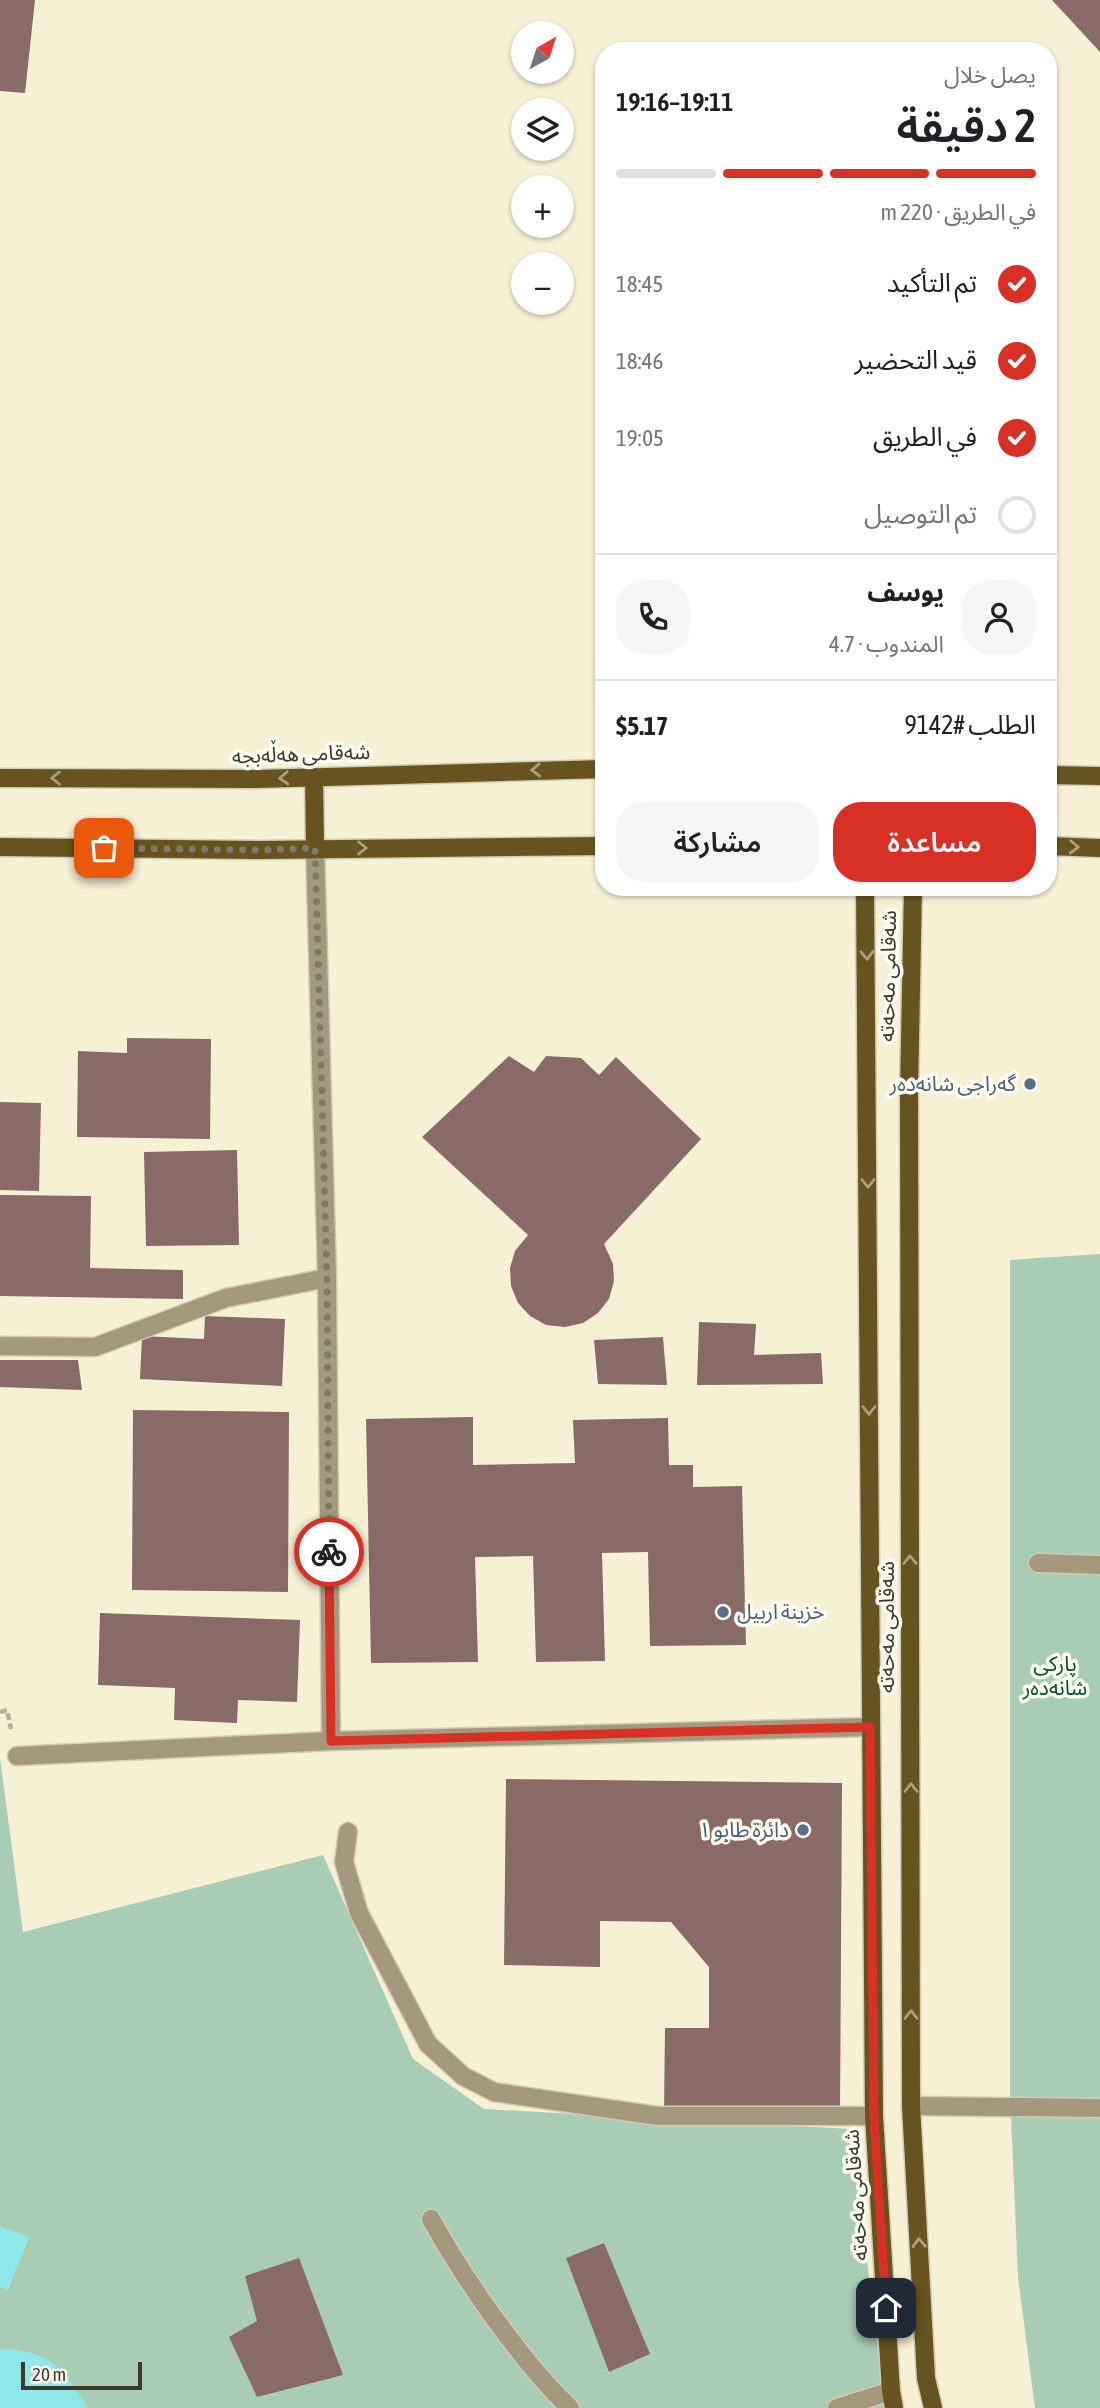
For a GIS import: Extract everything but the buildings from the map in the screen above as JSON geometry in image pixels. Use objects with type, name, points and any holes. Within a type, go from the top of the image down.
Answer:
[{"type":"main road","name":"شەقامی هەڵەبجە","points":[[0,778],[257,779],[595,769]]},
{"type":"main road","points":[[1057,775],[1100,776]]},
{"type":"main road","points":[[314,777],[315,848]]},
{"type":"main road","points":[[0,847],[261,850],[595,846]]},
{"type":"main road","points":[[1057,846],[1100,848]]},
{"type":"main road","name":"شەقامی مەحەتە","points":[[865,896],[874,2116],[892,2400]]},
{"type":"main road","name":"شەقامی مەحەتە","points":[[913,896],[909,1091],[912,2106],[926,2378],[933,2408]]},
{"type":"street","points":[[315,848],[327,1278],[331,1741]]},
{"type":"street","points":[[0,1346],[95,1347],[226,1298],[327,1278]]},
{"type":"street","points":[[1038,1563],[1100,1564]]},
{"type":"street","points":[[18,1756],[331,1741],[870,1727]]},
{"type":"street","points":[[348,1832],[344,1862],[359,1913],[428,2044],[473,2081],[494,2092],[658,2116],[874,2116]]},
{"type":"street","points":[[912,2106],[1100,2108]]},
{"type":"street","points":[[431,2219],[447,2248],[516,2346],[570,2408]]},
{"type":"street","points":[[836,2408],[892,2400]]},
{"type":"green space","name":"پارکی شانەدەر","points":[[1100,1254],[1100,2408],[1035,2408],[1018,2277],[1010,2093],[1010,1260]]},
{"type":"green space","points":[[0,1758],[23,1932],[323,1855],[413,2059],[484,2109],[851,2129],[885,2408],[0,2408]]},
{"type":"water","points":[[0,2226],[29,2237],[8,2290],[0,2287]]},
{"type":"water","points":[[10,2349],[38,2355],[58,2367],[88,2408],[0,2408],[0,2350]]},
{"type":"way so far","points":[[104,848],[315,848],[327,1278],[329,1552]]},
{"type":"place","name":"گەراجی شانەدەر","points":[[1030,1084]]},
{"type":"place","name":"خزينة اربيل","points":[[723,1612]]},
{"type":"place","name":"دائرة طابو ١","points":[[803,1830]]},
{"type":"route","points":[[329,1552],[331,1741],[870,1727],[874,2116],[886,2308]]}]
